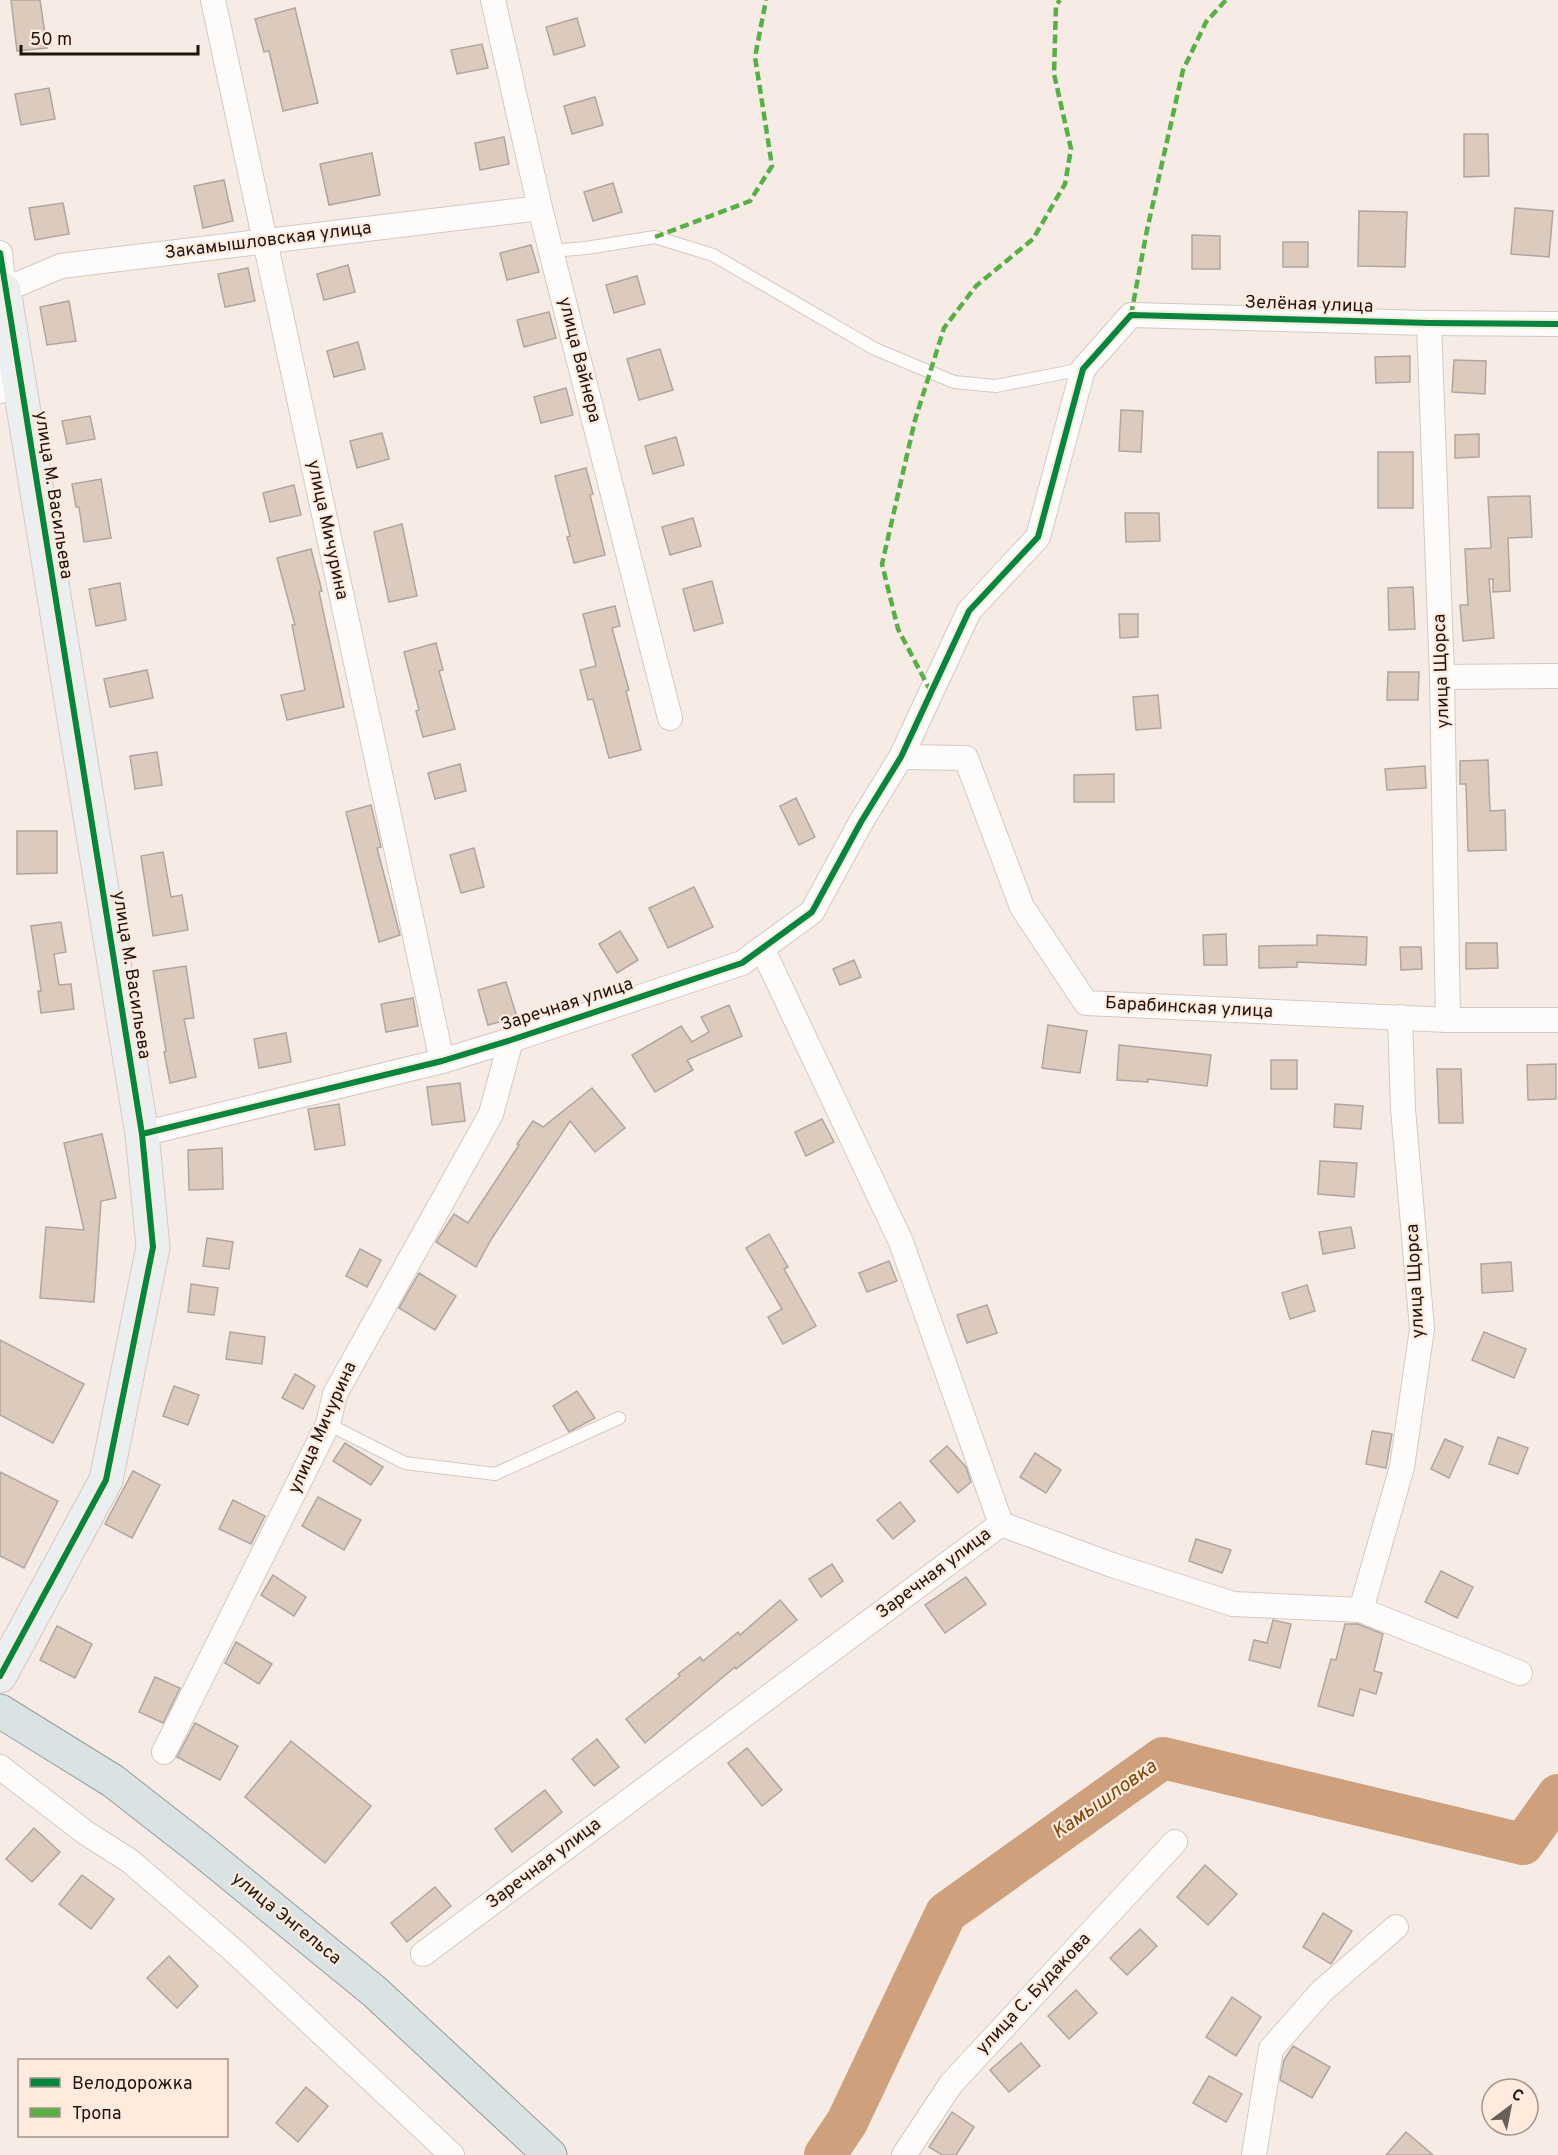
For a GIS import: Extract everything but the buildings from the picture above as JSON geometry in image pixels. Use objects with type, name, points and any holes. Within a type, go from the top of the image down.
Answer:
[{"type":"main road","name":"улица Энгельса","points":[[0,1711],[113,1781],[200,1849],[375,1992],[550,2155]]},
{"type":"street","name":"улица Мичурина","points":[[213,0],[442,1060]]},
{"type":"street","name":"улица Вайнера","points":[[493,0],[540,208],[670,718]]},
{"type":"street","name":"Закамышловская улица","points":[[2,290],[61,266],[540,208]]},
{"type":"street","name":"улица М. Васильева","points":[[0,253],[2,290],[15,352],[142,1134],[153,1248],[106,1480],[0,1676]]},
{"type":"street","name":"Зелёная улица","points":[[1083,369],[1131,315],[1558,324]]},
{"type":"street","name":"улица Щорса","points":[[1430,323],[1442,677],[1448,1020]]},
{"type":"street","points":[[0,391],[15,352]]},
{"type":"street","name":"Заречная улица","points":[[142,1134],[442,1060],[511,1040],[742,963],[812,912],[861,822],[901,757],[969,611],[1038,537],[1083,369]]},
{"type":"street","points":[[1442,677],[1558,676]]},
{"type":"street","name":"Барабинская улица","points":[[901,757],[966,758],[1022,907],[1086,1003],[1448,1020],[1558,1020]]},
{"type":"street","name":"Заречная улица","points":[[423,1954],[1001,1524],[901,1242],[762,948]]},
{"type":"street","name":"улица Щорса","points":[[1361,1610],[1402,1467],[1422,1329],[1403,1109],[1400,1017]]},
{"type":"street","name":"улица Мичурина","points":[[164,1752],[328,1425],[335,1394],[491,1114],[511,1040]]},
{"type":"street","points":[[1001,1524],[1112,1565],[1233,1604],[1361,1610],[1521,1673]]},
{"type":"street","points":[[0,1767],[86,1833],[130,1861],[234,1951],[452,2155]]},
{"type":"street","name":"улица С. Будакова","points":[[904,2155],[951,2084],[1175,1842]]},
{"type":"street","points":[[1254,2155],[1271,2049],[1321,1992],[1396,1927]]},
{"type":"lane","points":[[551,251],[655,237],[713,255],[874,349],[954,382],[996,386],[1083,369]]},
{"type":"lane","points":[[328,1425],[405,1463],[495,1474],[619,1418]]},
{"type":"waterway","name":"Камышловка","points":[[825,2155],[847,2122],[946,1913],[1163,1758],[1523,1844],[1558,1795]]},
{"type":"marked path","points":[[655,237],[750,201],[772,166],[755,57],[766,0]]},
{"type":"marked path","points":[[931,692],[898,629],[882,564],[915,420],[944,328],[976,286],[1033,239],[1065,184],[1071,149],[1054,74],[1056,5],[1060,0]]},
{"type":"marked path","points":[[1131,315],[1147,230],[1183,70],[1206,22],[1226,0]]},
{"type":"cycle path","points":[[0,253],[142,1134],[153,1247],[106,1480],[0,1676]]},
{"type":"cycle path","points":[[142,1134],[442,1061],[511,1040],[742,963],[812,912],[861,822],[901,757],[969,611],[1038,537],[1083,369],[1131,315],[1558,324]]}]
